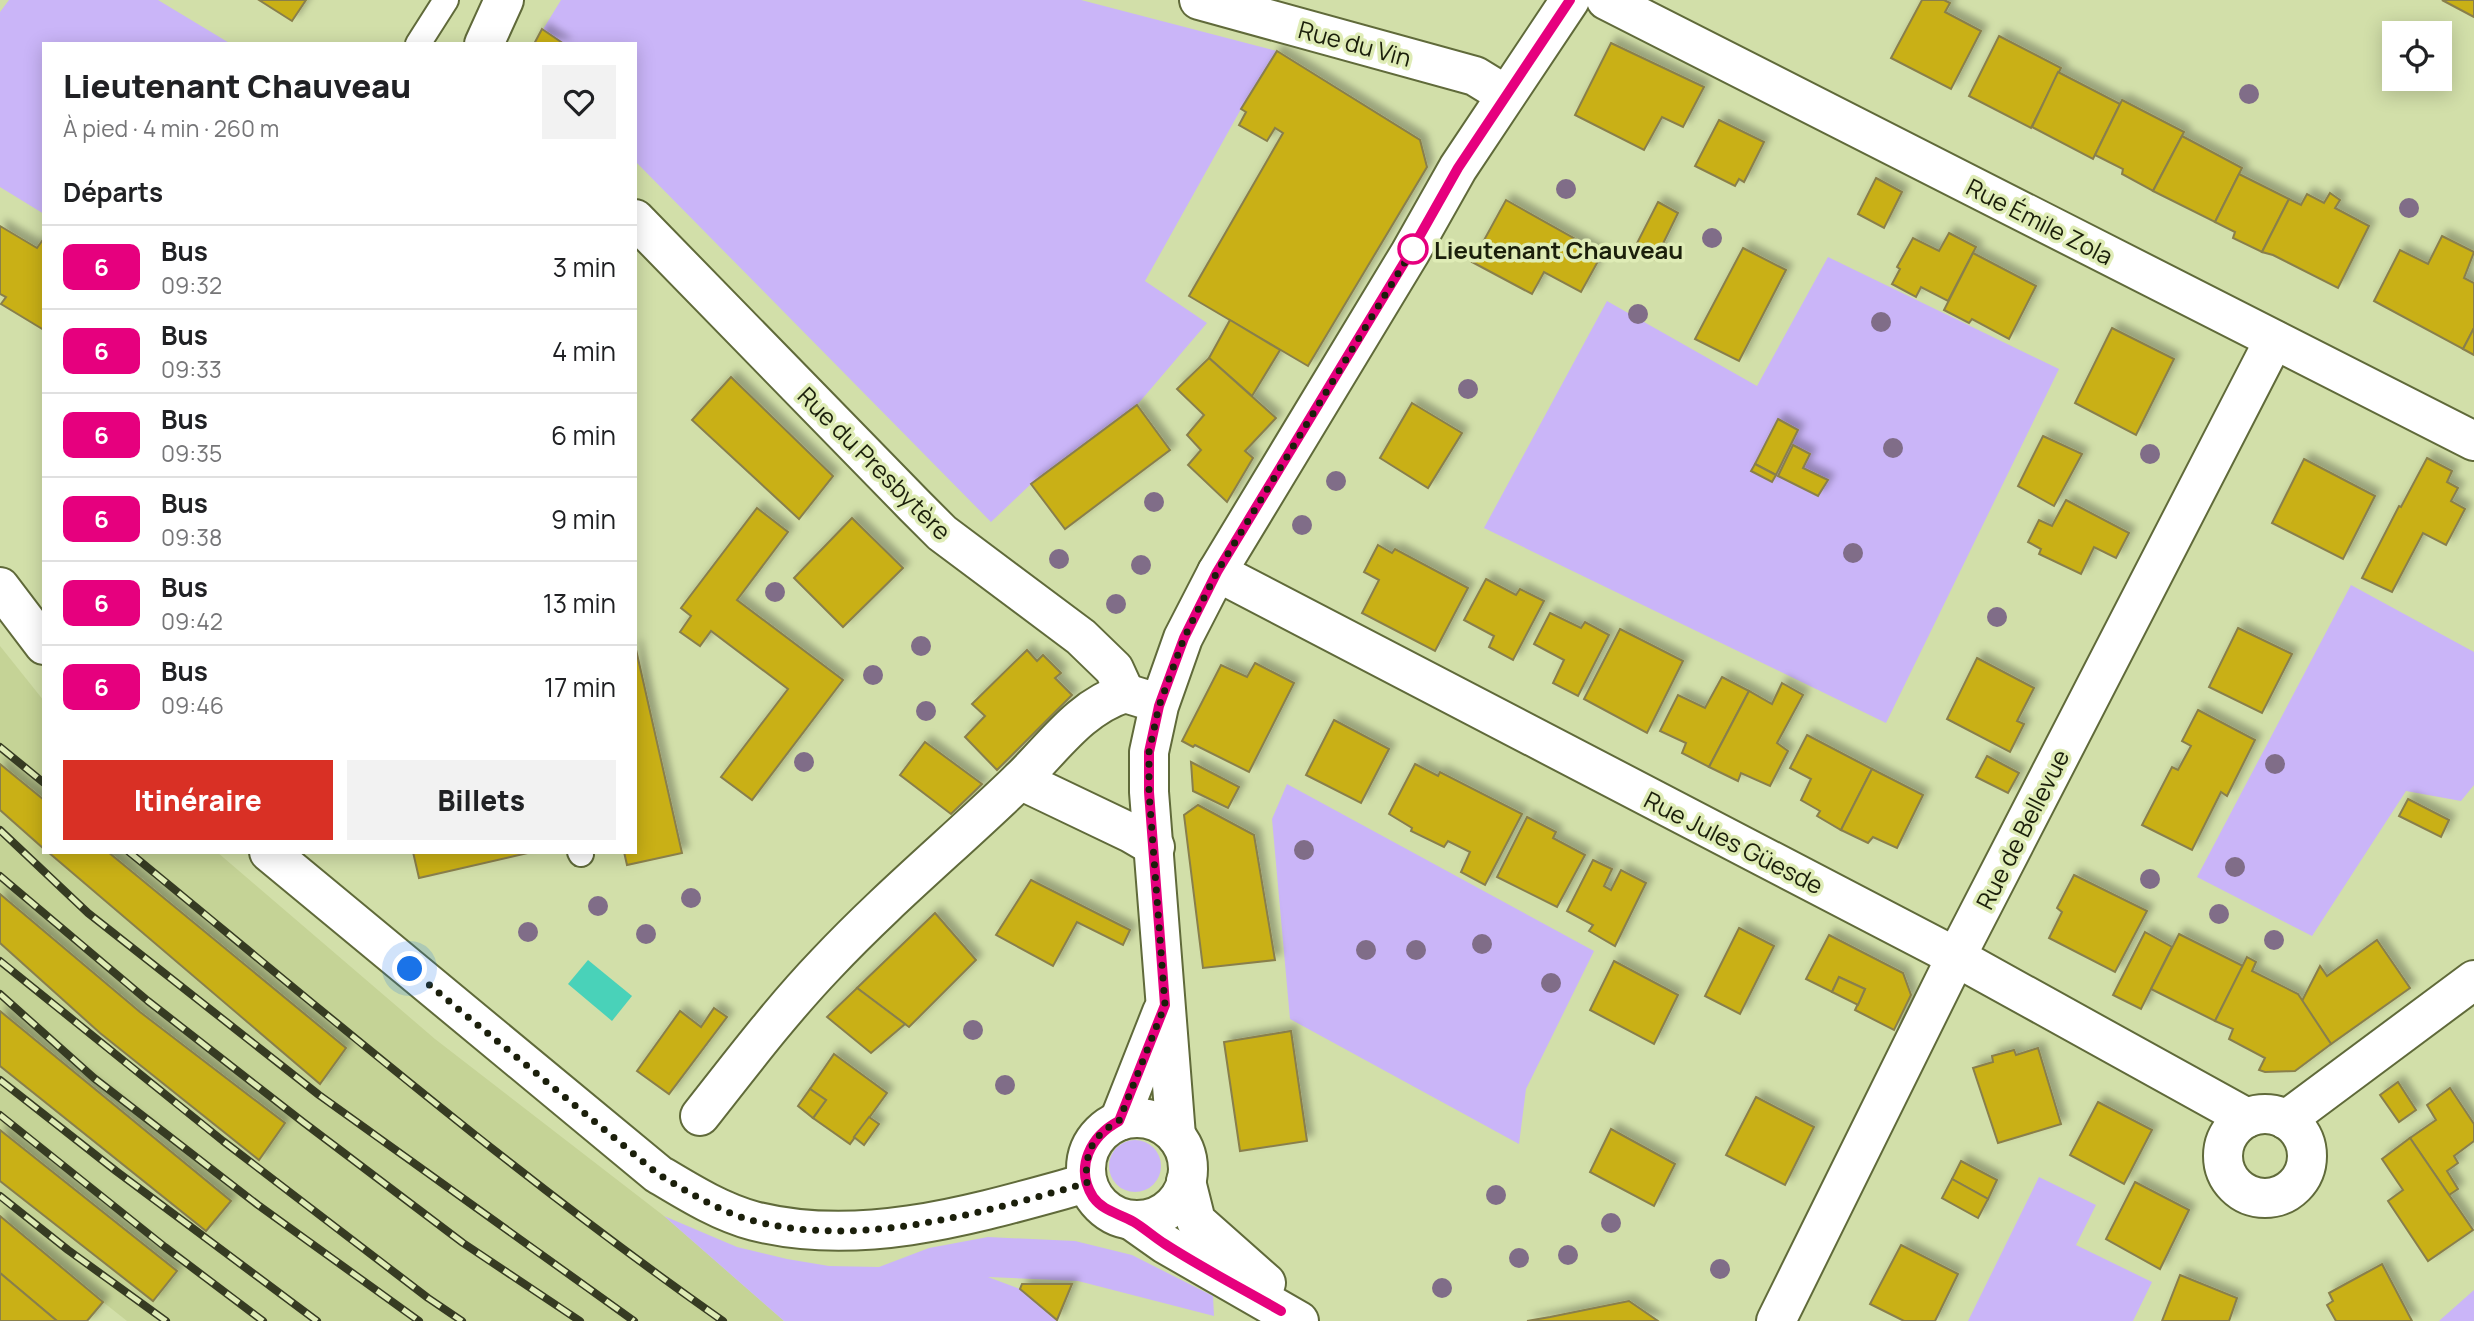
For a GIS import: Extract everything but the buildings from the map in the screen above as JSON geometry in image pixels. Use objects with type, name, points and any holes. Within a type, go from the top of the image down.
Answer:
[{"type":"street","points":[[485,42],[504,0]]},
{"type":"street","name":"Rue du Vin","points":[[1199,0],[1475,76],[1506,95]]},
{"type":"street","points":[[1176,1136],[1149,792],[1149,752],[1142,699],[1184,638],[1217,572],[1410,253],[1458,168],[1570,0]]},
{"type":"street","name":"Rue Émile Zola","points":[[1606,0],[2474,441]]},
{"type":"street","name":"Rue du Presbytère","points":[[637,221],[943,533],[1081,638],[1142,699]]},
{"type":"street","name":"Rue de Bellevue","points":[[1776,1321],[1956,957],[2274,340]]},
{"type":"street","name":"Rue Jules Güesde","points":[[1217,572],[1956,957],[2247,1118]]},
{"type":"street","points":[[0,587],[42,642]]},
{"type":"street","points":[[700,1116],[783,1011],[825,964],[887,902],[1020,780],[1084,715],[1099,703],[1142,699]]},
{"type":"street","points":[[1020,780],[1155,847]]},
{"type":"street","points":[[271,854],[658,1174],[701,1199],[753,1221],[811,1230],[924,1224],[1024,1202],[1087,1183]]},
{"type":"street","points":[[2286,1119],[2474,980]]},
{"type":"street","points":[[1119,1121],[1165,1005]]},
{"type":"street","points":[[2267,1114],[2286,1119],[2304,1140],[2305,1168],[2289,1191],[2262,1198],[2249,1195],[2228,1177],[2223,1163],[2227,1136],[2247,1118],[2267,1114]]},
{"type":"street","points":[[1131,1220],[1152,1217],[1172,1206],[1181,1195],[1188,1165],[1184,1149],[1176,1136],[1164,1125],[1150,1119],[1134,1117],[1105,1128],[1087,1153],[1087,1183],[1093,1197],[1103,1208],[1116,1216],[1131,1220],[1165,1244],[1298,1321]]},
{"type":"street","points":[[1186,1181],[1196,1221],[1309,1321]]},
{"type":"lane","points":[[419,42],[446,0]]},
{"type":"shaded area","points":[[9,0],[158,0],[228,42],[42,42],[42,213],[0,187],[0,12]]},
{"type":"shaded area","points":[[561,0],[1081,0],[1277,51],[1241,109],[1145,281],[1207,323],[1137,405],[1031,484],[991,522],[637,163],[637,42],[535,42]]},
{"type":"shaded area","points":[[1828,257],[2059,369],[1886,723],[1484,528],[1607,301],[1757,386]]},
{"type":"shaded area","points":[[2351,585],[2474,652],[2474,785],[2461,801],[2406,791],[2312,936],[2197,877]]},
{"type":"shaded area","points":[[0,646],[42,698],[42,854],[219,854],[435,1039],[664,1216],[784,1321],[127,1321],[103,1302],[87,1321],[0,1321]]},
{"type":"shaded area","points":[[1287,784],[1594,951],[1526,1089],[1519,1144],[1290,1019],[1272,819]]},
{"type":"shaded area","points":[[1135,1140],[1145,1142],[1153,1148],[1159,1156],[1159,1176],[1153,1184],[1145,1190],[1135,1192],[1125,1190],[1117,1184],[1111,1176],[1109,1166],[1111,1156],[1117,1148],[1125,1142]]},
{"type":"shaded area","points":[[2039,1177],[2096,1205],[2076,1245],[2152,1282],[2133,1321],[1968,1321]]},
{"type":"shaded area","points":[[664,1216],[737,1247],[829,1266],[879,1267],[929,1248],[988,1237],[1075,1241],[1132,1255],[1213,1296],[1214,1316],[1078,1281],[988,1277],[1020,1289],[1058,1321],[784,1321]]},
{"type":"shaded area","points":[[2474,1290],[2474,1321],[2439,1321]]},
{"type":"water","points":[[588,960],[632,996],[612,1021],[568,984]]},
{"type":"railway","points":[[0,747],[42,781]]},
{"type":"railway","points":[[0,830],[88,913],[319,1095],[634,1321]]},
{"type":"railway","points":[[131,854],[496,1151],[646,1266],[723,1321]]},
{"type":"railway","points":[[0,876],[148,1001],[303,1122],[463,1243],[580,1321]]},
{"type":"railway","points":[[0,961],[223,1141],[462,1321]]},
{"type":"railway","points":[[0,994],[94,1078],[258,1205],[419,1321]]},
{"type":"railway","points":[[0,1080],[116,1171],[317,1321]]},
{"type":"railway","points":[[0,1115],[165,1247],[263,1321]]},
{"type":"railway","points":[[0,1196],[68,1250],[166,1321]]},
{"type":"bus line","name":"6","points":[[1281,1311],[1165,1244],[1131,1220],[1116,1216],[1103,1208],[1093,1197],[1087,1183],[1087,1153],[1105,1128],[1119,1121],[1165,1005],[1149,792],[1149,752],[1153,729],[1184,638],[1217,572],[1410,253],[1458,168],[1570,0]]},
{"type":"place","name":"Lieutenant Chauveau","points":[[1413,249]]},
{"type":"route","points":[[410,969],[658,1174],[701,1199],[753,1221],[811,1230],[924,1224],[1024,1202],[1087,1183],[1087,1153],[1105,1128],[1119,1121],[1165,1005],[1149,792],[1149,752],[1159,706],[1184,638],[1217,572],[1413,249]]}]
